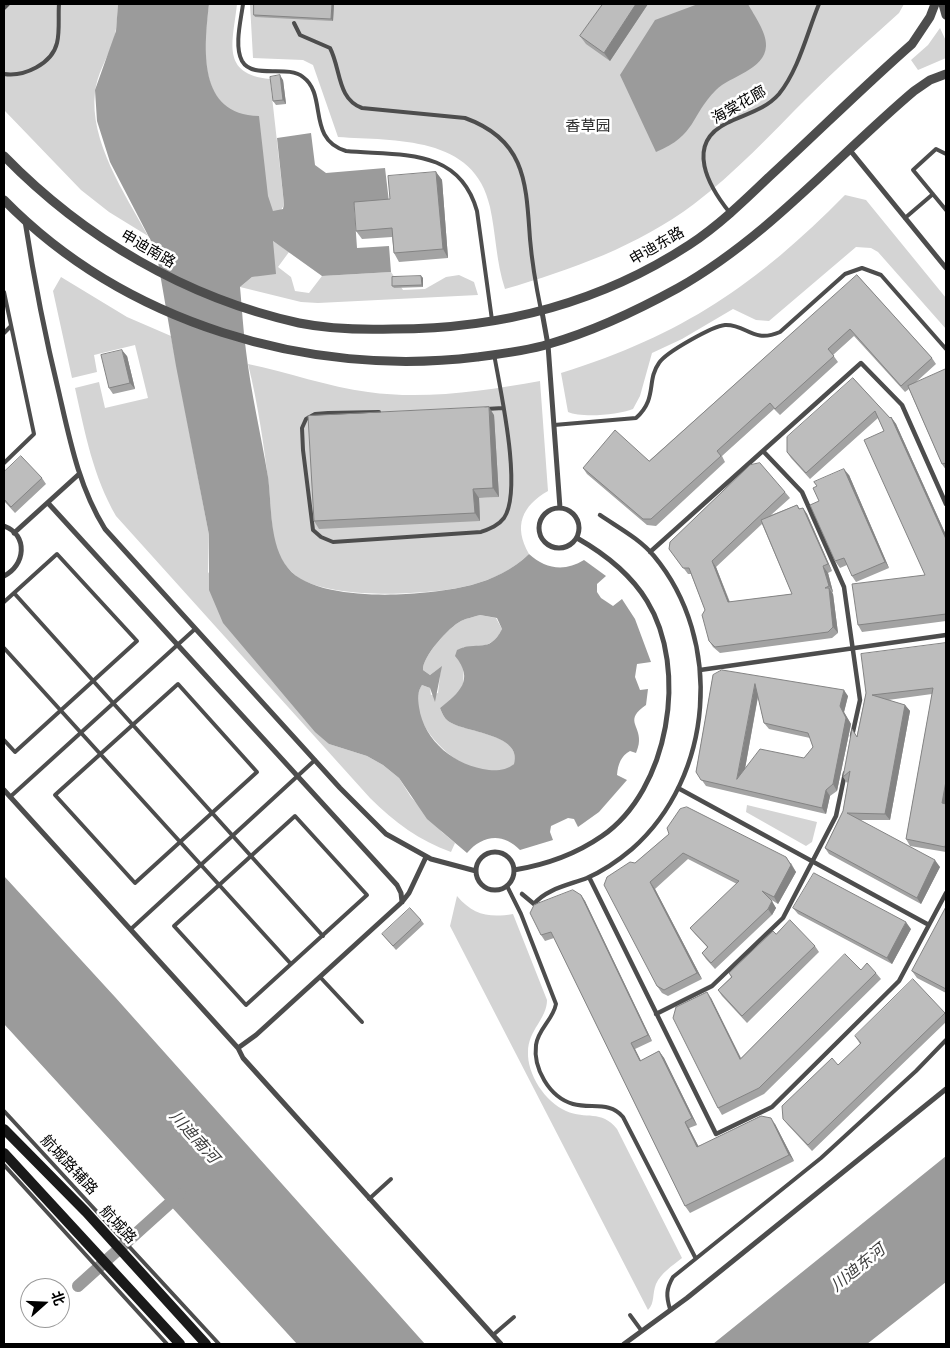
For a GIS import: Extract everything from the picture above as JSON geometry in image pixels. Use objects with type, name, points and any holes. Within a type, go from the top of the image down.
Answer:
[{"type":"main road","name":"航城路","points":[[4,1129],[89,1210],[149,1275],[206,1344]]},
{"type":"main road","points":[[4,1153],[68,1229],[127,1293],[180,1344]]},
{"type":"street","name":"申迪东路","points":[[302,324],[346,328],[424,329],[492,321],[542,312],[592,295],[644,271],[689,245],[730,213],[912,44],[930,17],[935,4]]},
{"type":"street","points":[[943,4],[946,15]]},
{"type":"street","points":[[4,200],[25,222],[52,244],[110,282],[194,322],[258,344],[298,352],[346,358],[406,362],[494,354],[548,345],[622,316],[688,282],[729,255],[780,214],[914,91],[930,80],[946,74]]},
{"type":"street","points":[[849,150],[946,268]]},
{"type":"street","name":"申迪南路","points":[[4,156],[44,194],[87,228],[126,254],[158,272],[217,298],[249,310],[302,324]]},
{"type":"street","points":[[25,222],[41,315],[78,475],[92,509],[105,530],[315,760],[386,834],[426,857],[476,871]]},
{"type":"street","points":[[542,312],[548,345],[560,508]]},
{"type":"street","points":[[650,552],[861,363],[902,405],[946,504]]},
{"type":"street","points":[[763,450],[802,492],[844,587],[860,700],[852,738]]},
{"type":"street","points":[[14,533],[78,475]]},
{"type":"street","points":[[939,488],[946,484]]},
{"type":"street","points":[[48,503],[397,886],[401,893],[402,902]]},
{"type":"street","points":[[554,508],[567,510],[577,518],[579,524],[577,538],[567,547],[561,549],[548,546],[543,541],[538,528],[543,516],[554,508]]},
{"type":"street","points":[[522,894],[534,904],[541,896],[588,877],[610,865],[639,842],[653,828],[678,788],[690,757],[699,718],[700,670],[694,634],[686,607],[678,591],[650,552],[633,537],[600,515]]},
{"type":"street","points":[[4,526],[20,540],[21,558],[17,566],[4,576]]},
{"type":"street","points":[[514,870],[571,853],[603,836],[625,815],[649,779],[666,718],[670,668],[667,651],[651,609],[642,594],[613,562],[577,538]]},
{"type":"street","points":[[700,670],[946,635]]},
{"type":"street","points":[[656,1014],[712,986],[783,918],[836,816],[846,768]]},
{"type":"street","points":[[678,788],[929,925]]},
{"type":"street","points":[[4,790],[238,1048],[243,1058],[501,1344]]},
{"type":"street","points":[[491,852],[504,854],[514,870],[511,882],[507,886],[495,891],[484,887],[476,877],[480,859],[491,852]]},
{"type":"street","points":[[238,1048],[256,1035],[402,902],[426,857]]},
{"type":"street","points":[[588,877],[716,1134],[772,1107],[899,980],[946,893]]},
{"type":"street","points":[[624,1344],[687,1298],[946,1089]]},
{"type":"lane","points":[[4,8],[8,4]]},
{"type":"lane","points":[[4,74],[30,71],[48,60],[55,51],[58,41],[59,4]]},
{"type":"lane","points":[[243,4],[240,54],[243,62],[254,70],[294,73],[303,76],[312,92],[327,142],[336,148],[346,151],[423,158],[454,171],[464,181],[472,194],[477,211],[492,321]]},
{"type":"lane","name":"海棠花廊","points":[[730,213],[718,197],[706,173],[704,152],[711,134],[727,123],[764,107],[780,92],[792,72],[820,4]]},
{"type":"lane","points":[[294,23],[300,35],[330,48],[344,93],[354,105],[362,108],[465,118],[480,124],[506,145],[515,157],[527,190],[533,269],[542,312]]},
{"type":"lane","points":[[946,154],[936,149],[913,170],[946,210]]},
{"type":"lane","points":[[905,218],[933,194]]},
{"type":"lane","points":[[554,425],[636,418],[644,410],[651,395],[659,363],[668,354],[713,329],[726,325],[768,337],[780,332],[845,274],[862,268],[881,274],[946,349]]},
{"type":"lane","points":[[4,292],[34,434],[4,463]]},
{"type":"lane","points":[[4,333],[11,326]]},
{"type":"lane","points":[[386,412],[315,414],[306,419],[302,428],[302,450],[313,530],[320,537],[333,542],[481,532],[495,527],[504,518],[510,504],[512,483],[494,354]]},
{"type":"lane","points":[[477,410],[503,408]]},
{"type":"lane","points":[[4,602],[57,554],[137,641],[15,752],[4,740]]},
{"type":"lane","points":[[14,593],[92,682],[323,936]]},
{"type":"lane","points":[[10,797],[196,629]]},
{"type":"lane","points":[[4,648],[218,886],[291,964]]},
{"type":"lane","points":[[178,684],[257,772],[135,883],[55,795],[100,755],[178,684]]},
{"type":"lane","points":[[131,929],[315,760]]},
{"type":"lane","points":[[296,816],[367,896],[246,1005],[174,926],[251,856],[296,816]]},
{"type":"lane","points":[[507,886],[521,914],[556,1004],[536,1042],[539,1070],[552,1091],[564,1100],[573,1104],[610,1107],[620,1113],[695,1257]]},
{"type":"lane","points":[[320,977],[362,1022]]},
{"type":"lane","points":[[670,1309],[666,1297],[667,1287],[673,1277],[695,1257],[821,1158],[916,1071],[946,1040]]},
{"type":"lane","name":"航城路辅路","points":[[4,1111],[89,1210]]},
{"type":"lane","points":[[4,1165],[68,1229]]},
{"type":"lane","points":[[369,1199],[391,1179]]},
{"type":"lane","points":[[149,1275],[218,1344]]},
{"type":"lane","points":[[127,1293],[167,1344]]},
{"type":"lane","points":[[630,1315],[641,1330]]},
{"type":"lane","points":[[493,1335],[514,1318]]},
{"type":"green space","points":[[4,4],[118,4],[114,40],[96,86],[95,111],[103,148],[111,167],[148,236],[109,212],[81,190],[4,110]]},
{"type":"green space","points":[[209,4],[237,4],[232,43],[233,54],[243,71],[254,76],[270,79],[284,204],[279,211],[273,211],[269,206],[247,116],[231,110],[219,100],[212,86],[207,70],[206,53]]},
{"type":"green space","name":"香草园","points":[[250,4],[904,4],[899,13],[830,76],[738,166],[709,192],[673,219],[627,244],[579,265],[505,289],[490,207],[482,183],[468,166],[450,154],[430,146],[407,142],[338,137],[313,65],[303,60],[253,58]]},
{"type":"green space","points":[[940,28],[946,41],[946,58],[918,70],[911,60],[928,45]]},
{"type":"green space","points":[[845,195],[866,200],[946,298],[946,329],[878,252],[871,248],[856,247],[769,321],[756,320],[733,309],[682,339],[652,353],[640,396],[633,409],[600,415],[582,415],[568,412],[561,373],[644,342],[681,324],[715,304],[780,255]]},
{"type":"green space","points":[[273,241],[289,252],[278,267],[291,277],[295,291],[309,293],[322,276],[391,272],[403,290],[425,289],[446,277],[459,275],[474,282],[478,295],[318,303],[301,302],[240,287],[252,277],[262,275]]},
{"type":"green space","points":[[61,277],[127,317],[171,336],[209,535],[208,572],[329,744],[367,756],[383,765],[399,778],[411,797],[442,832],[455,843],[451,852],[408,830],[370,798],[116,516],[96,470],[86,438],[75,388],[99,382],[105,408],[148,398],[135,345],[94,355],[97,372],[72,378],[53,291]]},
{"type":"green space","points":[[248,364],[338,387],[389,394],[432,395],[540,381],[548,491],[532,503],[526,510],[523,518],[522,534],[529,554],[503,573],[488,579],[458,588],[426,592],[383,594],[334,590],[305,581],[295,575],[281,559],[274,540],[265,456]],"holes":[[[314,424],[498,497],[479,498]]]},
{"type":"green space","points":[[480,615],[496,618],[502,629],[491,643],[476,647],[463,647],[464,676],[461,690],[452,700],[440,708],[448,721],[491,735],[510,746],[514,754],[514,764],[499,772],[481,771],[462,763],[445,750],[430,735],[420,717],[417,700],[422,685],[430,688],[431,695],[438,693],[441,667],[430,675],[423,670],[431,650],[456,624]]},
{"type":"green space","points":[[747,805],[817,822],[812,842],[806,846],[746,812]]},
{"type":"green space","points":[[457,896],[469,907],[482,914],[496,916],[513,914],[547,1000],[544,1013],[529,1044],[528,1060],[534,1078],[544,1094],[558,1107],[573,1114],[605,1119],[617,1129],[682,1258],[658,1280],[652,1304],[648,1310],[450,926]]},
{"type":"water","points":[[118,4],[209,4],[206,59],[209,76],[215,92],[224,104],[239,113],[259,116],[268,196],[273,211],[283,209],[284,204],[277,138],[311,133],[315,165],[326,173],[385,168],[389,202],[354,205],[357,248],[389,246],[391,272],[322,276],[273,241],[276,274],[252,277],[240,287],[248,367],[268,477],[272,525],[277,548],[288,568],[298,577],[326,589],[361,594],[393,595],[423,593],[472,585],[502,573],[516,565],[529,554],[548,566],[555,567],[570,566],[584,560],[606,576],[597,584],[597,592],[601,598],[613,606],[622,599],[635,619],[651,662],[637,664],[635,677],[640,690],[648,689],[646,705],[639,710],[634,719],[639,735],[636,753],[630,751],[627,753],[620,761],[618,767],[617,775],[627,780],[599,812],[578,827],[574,819],[568,818],[551,826],[550,832],[553,840],[520,850],[507,840],[500,838],[486,839],[479,842],[467,853],[427,819],[399,778],[383,765],[367,756],[329,744],[315,732],[223,623],[209,590],[209,535],[158,262],[152,243],[110,162],[97,121],[95,90],[116,31]],"holes":[[[480,615],[497,618],[502,629],[492,642],[482,646],[470,646],[457,650],[455,656],[464,672],[464,679],[458,691],[440,708],[448,721],[490,735],[510,746],[514,754],[514,764],[505,769],[492,770],[477,768],[454,758],[443,750],[427,731],[422,720],[418,696],[422,685],[430,688],[435,702],[442,666],[430,675],[423,670],[424,664],[431,650],[450,629],[461,621]]]},
{"type":"water","points":[[698,4],[748,4],[760,24],[766,41],[764,54],[753,67],[716,90],[679,139],[656,152],[620,75],[655,20]]},
{"type":"water","name":"川迪南河","points":[[4,876],[115,997],[425,1344],[297,1344],[4,1024]]},
{"type":"water","name":"川迪东河","points":[[946,1156],[946,1282],[867,1344],[713,1344]]},
{"type":"building","points":[[254,4],[332,4],[331,19],[254,15]]},
{"type":"building","points":[[603,4],[636,4],[604,53],[580,36]]},
{"type":"building","points":[[280,75],[283,100],[273,101],[270,77]]},
{"type":"building","points":[[436,172],[443,249],[394,253],[392,228],[356,231],[354,202],[390,199],[388,176]]},
{"type":"building","points":[[857,275],[932,358],[901,386],[850,329],[828,349],[834,356],[775,409],[770,403],[717,451],[721,456],[651,519],[643,519],[583,468],[615,430],[649,461]]},
{"type":"building","points":[[421,276],[422,285],[392,286],[392,277]]},
{"type":"building","points":[[122,350],[130,383],[109,388],[101,355]]},
{"type":"building","points":[[946,369],[946,463],[942,464],[908,386]]},
{"type":"building","points":[[853,378],[891,417],[946,539],[946,614],[858,625],[852,584],[925,575],[864,440],[884,431],[875,411],[806,473],[787,452],[787,437]]},
{"type":"building","points":[[489,407],[493,488],[473,489],[475,513],[314,521],[308,416]]},
{"type":"building","points":[[21,456],[42,478],[11,507],[4,499],[4,472]]},
{"type":"building","points":[[760,463],[785,492],[712,561],[728,602],[792,594],[761,520],[797,505],[799,509],[803,508],[828,564],[823,566],[829,586],[825,588],[829,588],[833,627],[828,632],[715,647],[709,641],[702,615],[705,610],[689,568],[683,568],[669,549],[670,542],[750,465]]},
{"type":"building","points":[[844,469],[885,562],[852,576],[844,558],[835,561],[810,505],[819,501],[813,488],[817,486],[814,482]]},
{"type":"building","points":[[946,643],[946,781],[942,803],[946,804],[945,847],[906,839],[933,688],[872,695],[905,705],[885,814],[847,813],[935,860],[917,898],[825,848],[843,811],[850,771],[843,777],[852,729],[857,737],[866,693],[861,654]]},
{"type":"building","points":[[722,670],[844,690],[840,706],[846,718],[833,784],[826,790],[822,808],[701,780],[696,772],[713,675]],"holes":[[[755,684],[764,723],[808,733],[813,747],[804,758],[760,749],[737,779]]]},
{"type":"building","points":[[687,807],[786,857],[791,865],[774,897],[762,891],[772,901],[768,909],[711,963],[702,953],[708,947],[690,928],[739,881],[683,853],[650,882],[697,973],[664,990],[657,986],[604,885],[607,877],[630,862],[635,863],[669,834],[667,828],[680,809]]},
{"type":"building","points":[[814,873],[906,922],[887,958],[793,908]]},
{"type":"building","points":[[573,890],[581,895],[648,1035],[631,1043],[640,1061],[659,1051],[692,1118],[685,1122],[697,1147],[761,1116],[771,1118],[789,1155],[685,1206],[551,932],[541,935],[530,913],[534,905]]},
{"type":"building","points":[[946,907],[946,989],[912,971]]},
{"type":"building","points":[[410,908],[421,920],[393,946],[382,934]]},
{"type":"building","points":[[790,920],[815,946],[742,1016],[718,990],[732,977],[729,973],[773,931],[776,934]]},
{"type":"building","points":[[845,954],[861,970],[867,963],[876,973],[759,1088],[718,1108],[673,1018],[676,1007],[707,992],[740,1059]]},
{"type":"building","points":[[913,979],[945,1013],[808,1145],[783,1119],[782,1106],[832,1058],[838,1065],[861,1043],[855,1036]]},
{"type":"waterway","points":[[78,1286],[180,1194]]}]
